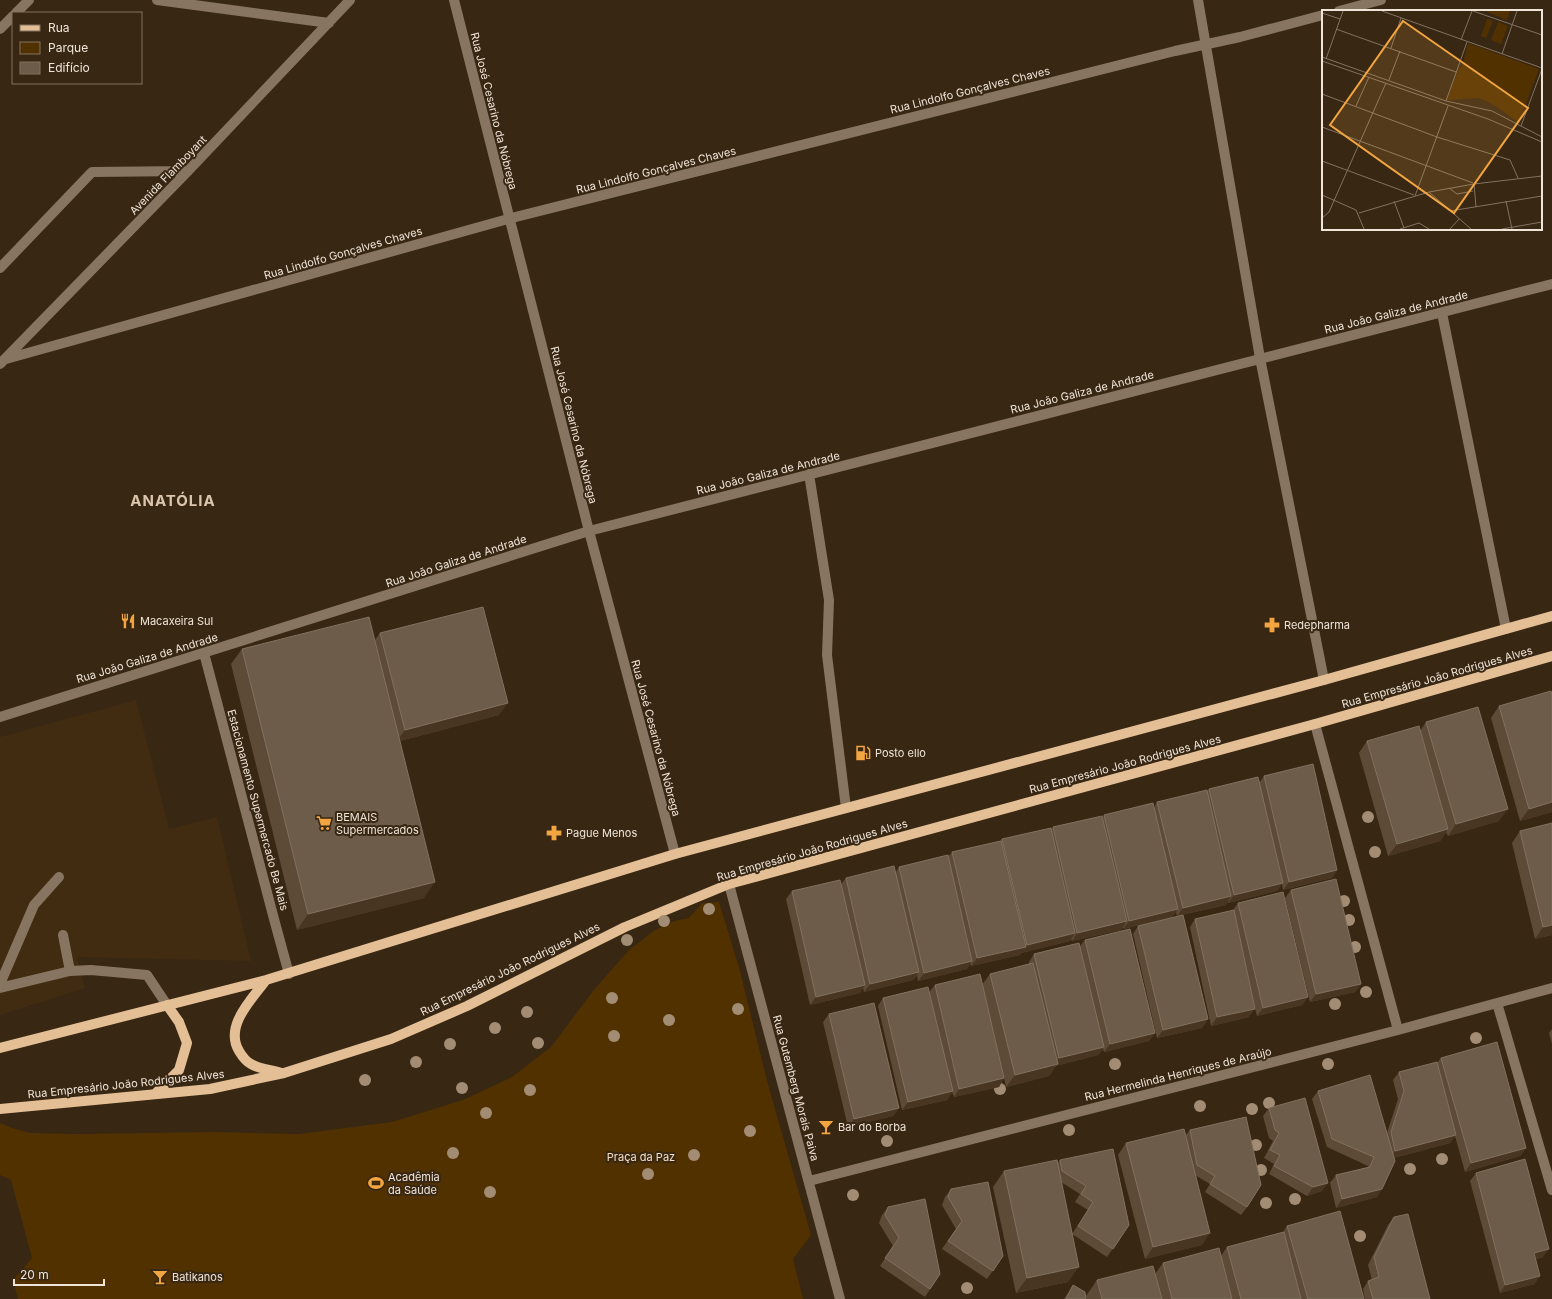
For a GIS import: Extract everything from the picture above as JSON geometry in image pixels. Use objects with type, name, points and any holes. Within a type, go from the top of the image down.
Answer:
[{"type":"main road","points":[[0,1048],[289,974],[675,854],[1324,680],[1552,616]]},
{"type":"main road","name":"Rua Empresário João Rodrigues Alves","points":[[0,1110],[217,1088],[284,1073],[398,1036],[467,1006],[624,927],[729,884],[1315,724],[1552,656]]},
{"type":"main road","points":[[266,980],[236,1024],[234,1035],[236,1046],[243,1058],[252,1065],[284,1073]]},
{"type":"main road","points":[[155,1094],[179,1070],[187,1043],[179,1022],[167,1005]]},
{"type":"street","points":[[17,12],[29,0]]},
{"type":"street","points":[[157,0],[329,23]]},
{"type":"street","name":"Avenida Flamboyant","points":[[2,359],[188,172],[350,0]]},
{"type":"street","name":"Rua José Cesarino da Nóbrega","points":[[454,0],[508,219],[675,854]]},
{"type":"street","points":[[1198,0],[1260,358],[1324,680]]},
{"type":"street","points":[[1343,10],[1381,0]]},
{"type":"street","name":"Rua Lindolfo Gonçalves Chaves","points":[[2,359],[508,219],[1206,43],[1240,37],[1322,15]]},
{"type":"street","points":[[0,29],[12,17]]},
{"type":"street","points":[[0,268],[92,172],[188,172]]},
{"type":"street","name":"Rua João Galiza de Andrade","points":[[0,717],[589,531],[1552,284]]},
{"type":"street","points":[[1442,313],[1506,629]]},
{"type":"street","points":[[809,474],[829,600],[827,655],[846,808]]},
{"type":"street","name":"Estacionamento Supermercado Be Mais","points":[[204,653],[289,974]]},
{"type":"street","points":[[1315,724],[1398,1030]]},
{"type":"street","points":[[0,984],[34,905],[59,877]]},
{"type":"street","name":"Rua Gutemberg Morais Paiva","points":[[729,884],[840,1299]]},
{"type":"street","points":[[63,935],[70,971]]},
{"type":"street","points":[[0,988],[70,971],[91,970],[148,975],[167,1005]]},
{"type":"street","name":"Rua Hermelinda Henriques de Araújo","points":[[809,1181],[1398,1030],[1552,988]]},
{"type":"street","points":[[1497,1003],[1552,1190]]},
{"type":"shaded area","points":[[136,700],[169,829],[217,817],[251,961],[77,957],[85,988],[0,1015],[0,737]]},
{"type":"green space","name":"Praça da Paz","points":[[719,902],[740,971],[767,1081],[811,1235],[793,1259],[803,1299],[18,1299],[13,1280],[32,1258],[11,1180],[0,1175],[0,1123],[30,1133],[76,1134],[213,1132],[299,1134],[392,1122],[463,1100],[512,1077],[551,1047],[593,991],[629,950],[655,930],[674,921],[689,918],[702,903]]},
{"type":"building","points":[[483,607],[508,703],[405,730],[380,633]]},
{"type":"building","points":[[369,617],[435,882],[308,914],[242,649]]},
{"type":"building","points":[[1551,691],[1552,802],[1529,809],[1499,706]]},
{"type":"building","points":[[1478,707],[1508,809],[1456,824],[1426,722]]},
{"type":"building","points":[[1419,726],[1448,829],[1397,844],[1367,741]]},
{"type":"building","points":[[1313,764],[1337,870],[1289,882],[1264,776]]},
{"type":"building","points":[[1258,777],[1283,883],[1234,895],[1209,789]]},
{"type":"building","points":[[1207,790],[1231,896],[1183,908],[1157,802]]},
{"type":"building","points":[[1153,803],[1178,909],[1129,921],[1104,815]]},
{"type":"building","points":[[1102,816],[1127,921],[1077,933],[1053,827]]},
{"type":"building","points":[[1552,823],[1552,925],[1543,927],[1520,831]]},
{"type":"building","points":[[1051,828],[1075,933],[1027,945],[1002,839]]},
{"type":"building","points":[[1001,841],[1026,947],[977,958],[952,852]]},
{"type":"building","points":[[948,855],[972,961],[924,973],[899,867]]},
{"type":"building","points":[[894,866],[919,972],[870,984],[846,878]]},
{"type":"building","points":[[1336,879],[1361,984],[1316,994],[1291,890]]},
{"type":"building","points":[[840,880],[865,985],[816,997],[792,891]]},
{"type":"building","points":[[1283,892],[1308,997],[1263,1008],[1238,903]]},
{"type":"building","points":[[1234,910],[1255,1009],[1217,1017],[1195,919]]},
{"type":"building","points":[[1183,915],[1208,1019],[1163,1030],[1138,926]]},
{"type":"building","points":[[1130,929],[1155,1033],[1110,1044],[1085,940]]},
{"type":"building","points":[[1079,943],[1104,1047],[1059,1058],[1034,954]]},
{"type":"building","points":[[1033,963],[1058,1064],[1015,1075],[990,974]]},
{"type":"building","points":[[980,974],[1004,1078],[959,1089],[935,985]]},
{"type":"building","points":[[928,987],[953,1091],[908,1102],[883,998]]},
{"type":"building","points":[[874,1003],[899,1108],[854,1119],[829,1014]]},
{"type":"building","points":[[1497,1042],[1526,1148],[1471,1163],[1441,1058]]},
{"type":"building","points":[[1437,1062],[1456,1135],[1395,1151],[1391,1132],[1404,1091],[1399,1072]]},
{"type":"building","points":[[1370,1075],[1395,1161],[1382,1189],[1342,1199],[1336,1175],[1370,1167],[1374,1157],[1332,1139],[1318,1091]]},
{"type":"building","points":[[1305,1098],[1328,1183],[1313,1187],[1274,1166],[1280,1155],[1270,1150],[1279,1133],[1275,1130],[1269,1108]]},
{"type":"building","points":[[1246,1117],[1261,1185],[1247,1207],[1210,1184],[1215,1176],[1197,1165],[1190,1130]]},
{"type":"building","points":[[1184,1129],[1210,1233],[1153,1247],[1126,1143]]},
{"type":"building","points":[[1113,1149],[1129,1225],[1113,1249],[1078,1226],[1093,1202],[1081,1194],[1086,1186],[1062,1171],[1060,1160]]},
{"type":"building","points":[[1525,1159],[1549,1249],[1534,1253],[1540,1276],[1505,1285],[1476,1173]]},
{"type":"building","points":[[1057,1160],[1079,1267],[1027,1278],[1004,1171]]},
{"type":"building","points":[[988,1182],[1003,1256],[993,1271],[948,1241],[962,1221],[948,1197],[951,1189]]},
{"type":"building","points":[[925,1199],[940,1274],[930,1289],[885,1258],[899,1238],[885,1215],[888,1207]]},
{"type":"building","points":[[1340,1211],[1364,1299],[1308,1299],[1287,1226]]},
{"type":"building","points":[[1408,1214],[1430,1299],[1373,1299],[1368,1281],[1379,1277],[1374,1257],[1394,1217]]},
{"type":"building","points":[[1284,1232],[1301,1299],[1241,1299],[1227,1247]]},
{"type":"building","points":[[1219,1248],[1232,1299],[1172,1299],[1163,1263]]},
{"type":"building","points":[[1153,1266],[1162,1299],[1102,1299],[1097,1280]]},
{"type":"building","points":[[1073,1285],[1085,1292],[1086,1299],[1066,1299]]},
{"type":"place","name":"Macaxeira Sul","points":[[128,621]]},
{"type":"place","name":"Redepharma","points":[[1272,625]]},
{"type":"place","name":"Posto ello","points":[[863,753]]},
{"type":"place","name":"BEMAIS Supermercados","points":[[324,823]]},
{"type":"place","name":"Pague Menos","points":[[554,833]]},
{"type":"place","name":"Bar do Borba","points":[[826,1127]]},
{"type":"place","name":"Acadêmia da Saúde","points":[[376,1183]]},
{"type":"place","name":"Batikanos","points":[[160,1277]]},
{"type":"district","name":"ANATÓLIA","points":[[173,501]]}]
